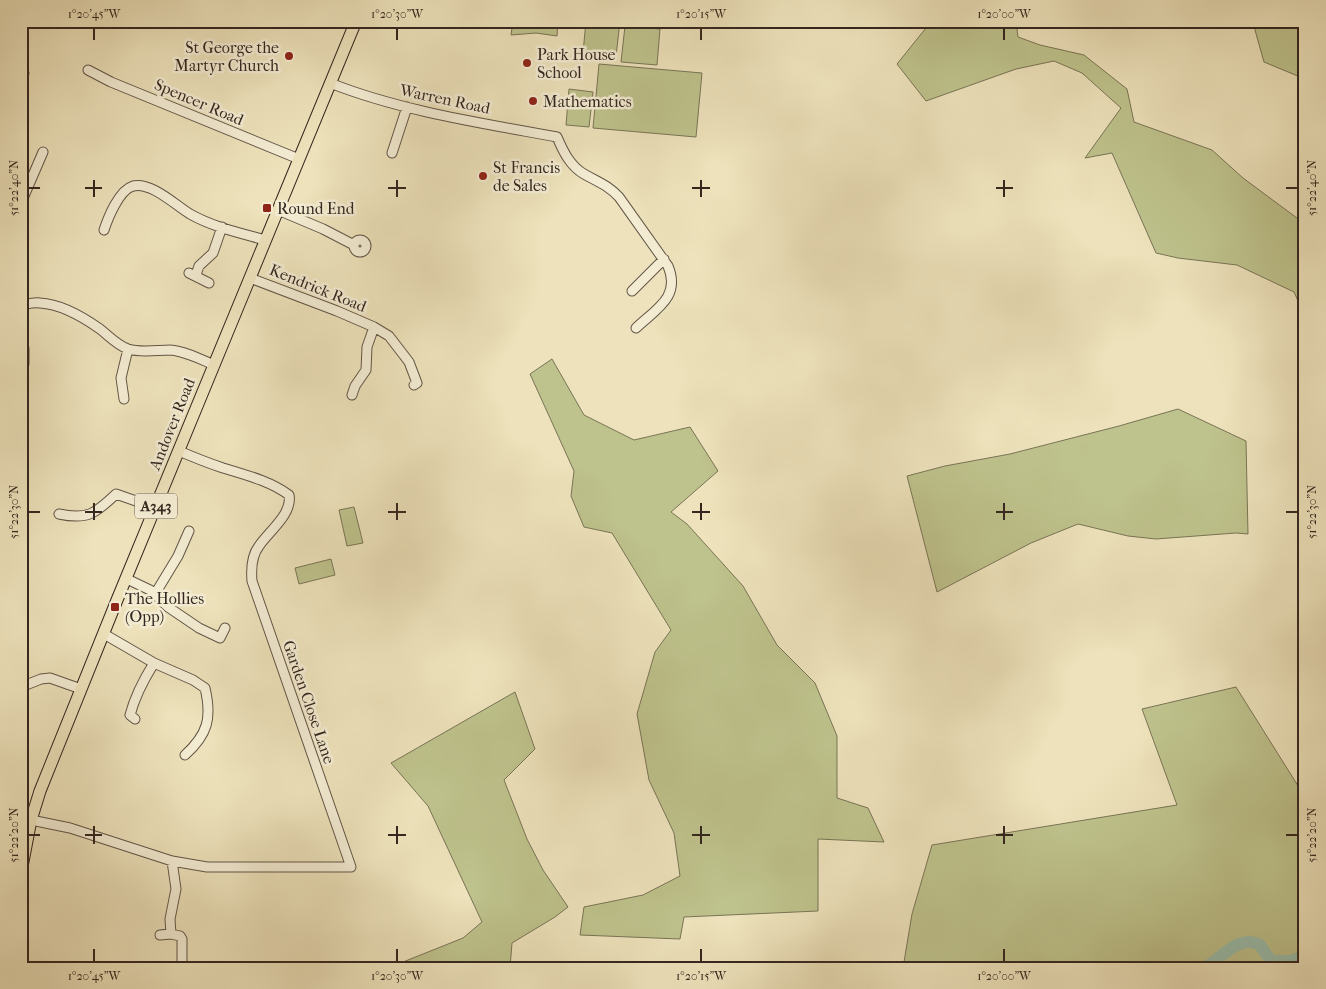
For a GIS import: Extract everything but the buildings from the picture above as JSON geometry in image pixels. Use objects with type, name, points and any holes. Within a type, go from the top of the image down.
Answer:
[{"type":"main road","name":"Andover Road","points":[[21,872],[25,833],[40,792],[356,21]]},
{"type":"street","name":"Spencer Road","points":[[88,70],[111,82],[299,159]]},
{"type":"street","name":"Warren Road","points":[[330,84],[407,107],[556,137],[569,161],[576,168],[611,188],[664,259]]},
{"type":"street","points":[[392,153],[407,107]]},
{"type":"street","points":[[21,203],[43,152]]},
{"type":"street","points":[[128,177],[132,186]]},
{"type":"street","points":[[104,230],[116,202],[132,186],[146,187],[205,222],[265,240]]},
{"type":"street","points":[[278,210],[323,229],[354,245]]},
{"type":"street","points":[[209,283],[193,274],[213,252],[222,228]]},
{"type":"street","points":[[632,291],[664,259],[673,276],[668,297],[636,328]]},
{"type":"street","name":"Kendrick Road","points":[[250,278],[302,296],[374,327],[389,336],[409,362],[417,383],[414,385]]},
{"type":"street","points":[[21,305],[39,302],[68,310],[128,349],[136,351],[172,350],[185,353],[214,365]]},
{"type":"street","name":"Kendrick Road","points":[[352,395],[355,386],[366,370],[367,347],[374,327]]},
{"type":"street","points":[[21,334],[24,364]]},
{"type":"street","points":[[124,399],[121,378],[128,349]]},
{"type":"street","name":"Garden Close Lane","points":[[31,820],[70,828],[172,861],[206,868],[351,867],[252,580],[251,571],[258,547],[286,512],[290,499],[289,495],[258,479],[179,451]]},
{"type":"street","points":[[58,514],[78,517],[90,515],[98,511],[113,491],[156,508]]},
{"type":"street","points":[[155,594],[178,556],[189,531]]},
{"type":"street","points":[[127,579],[155,594],[168,607],[199,628],[220,638],[225,628]]},
{"type":"street","points":[[104,634],[154,663],[193,680],[205,688],[210,706],[208,721],[195,746],[185,755]]},
{"type":"street","points":[[135,719],[130,715],[133,704],[144,678],[154,663]]},
{"type":"street","points":[[21,687],[50,678],[81,689]]},
{"type":"street","points":[[171,934],[169,926],[176,889],[172,861]]},
{"type":"street","points":[[160,935],[171,934],[180,936],[182,939],[182,968]]},
{"type":"green space","points":[[513,21],[558,21],[557,36],[536,33],[511,35]]},
{"type":"green space","points":[[586,21],[620,21],[616,56],[583,53]]},
{"type":"green space","points":[[923,21],[1016,21],[1018,37],[1040,45],[1084,55],[1127,89],[1134,122],[1212,150],[1243,178],[1305,224],[1305,313],[1294,292],[1237,265],[1178,258],[1156,253],[1112,153],[1085,158],[1121,108],[1082,73],[1054,61],[1016,69],[926,101],[897,64],[926,28]]},
{"type":"green space","points":[[1256,21],[1305,21],[1305,79],[1264,62],[1255,30]]},
{"type":"green space","points":[[625,26],[660,29],[657,65],[621,62]]},
{"type":"green space","points":[[599,64],[702,73],[696,137],[593,128]]},
{"type":"green space","points":[[569,89],[593,92],[589,127],[566,125]]},
{"type":"green space","points":[[552,359],[584,415],[634,440],[690,427],[718,471],[671,512],[687,524],[743,586],[777,645],[815,683],[837,736],[837,798],[868,808],[884,842],[818,839],[818,911],[684,917],[680,939],[580,935],[584,907],[643,895],[680,876],[674,833],[649,780],[637,714],[655,652],[671,630],[612,533],[584,527],[571,496],[574,471],[530,374]]},
{"type":"green space","points":[[1178,409],[1246,441],[1248,534],[1236,533],[1156,539],[1128,536],[1078,524],[1031,543],[937,592],[907,476],[945,466],[1010,454]]},
{"type":"green space","points":[[354,507],[363,543],[347,546],[339,510]]},
{"type":"green space","points":[[331,559],[335,575],[299,584],[295,568]]},
{"type":"green space","points":[[1236,687],[1305,797],[1305,950],[1259,968],[903,968],[912,914],[932,845],[1177,805],[1142,709]]},
{"type":"green space","points":[[515,692],[535,749],[504,780],[527,839],[543,870],[568,907],[512,943],[510,968],[388,968],[463,938],[482,922],[428,806],[391,763]]},
{"type":"waterway","points":[[1204,968],[1230,949],[1245,942],[1260,945],[1271,961],[1293,960],[1305,956]]},
{"type":"place","name":"St George the Martyr Church","points":[[289,56]]},
{"type":"place","name":"Park House School","points":[[527,63]]},
{"type":"place","name":"Mathematics","points":[[533,101]]},
{"type":"place","name":"St Francis de Sales","points":[[483,176]]},
{"type":"place","name":"Round End","points":[[267,208]]},
{"type":"place","name":"The Hollies (Opp)","points":[[115,607]]}]
